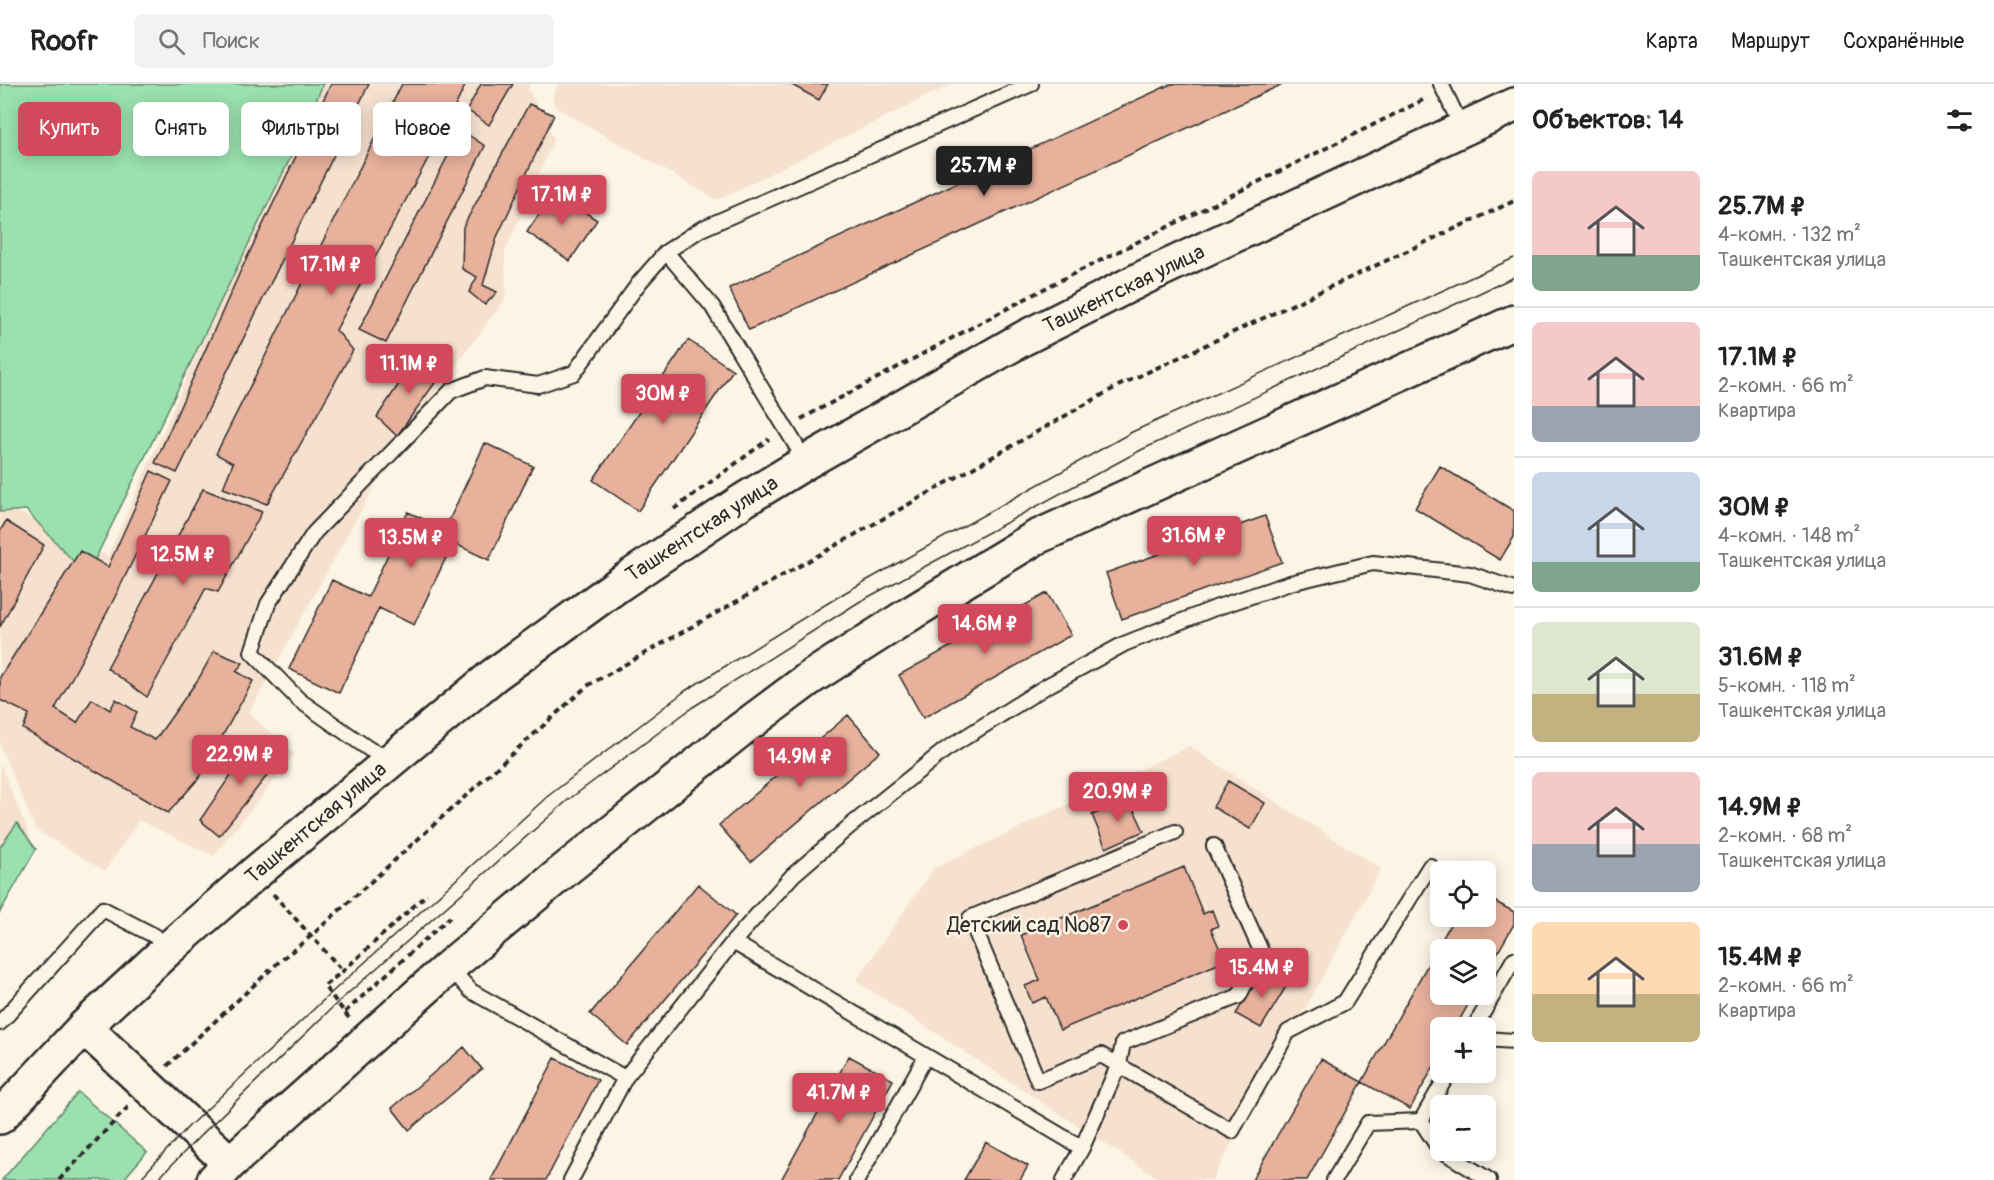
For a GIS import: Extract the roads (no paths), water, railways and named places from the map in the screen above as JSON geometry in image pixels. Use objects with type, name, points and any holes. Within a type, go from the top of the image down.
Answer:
[{"type":"main road","name":"Ташкентская улица","points":[[0,1117],[84,1027],[254,874],[494,675],[598,599],[744,500],[806,462],[1024,338],[1134,282],[1514,105]]},
{"type":"main road","points":[[84,1027],[147,1087],[222,1172],[449,967],[566,868],[801,684],[1035,538],[1514,322]]},
{"type":"lane","points":[[392,760],[369,749],[299,700],[252,652],[268,604],[314,533],[451,391],[485,378],[538,385],[574,373],[639,283],[666,252],[701,229],[1032,84]]},
{"type":"lane","points":[[1441,84],[1462,128]]},
{"type":"lane","points":[[666,252],[712,306],[806,462]]},
{"type":"lane","points":[[572,1180],[625,1078],[733,942],[794,875],[850,826],[945,750],[1045,687],[1124,644],[1215,608],[1290,583],[1373,563],[1470,574],[1514,589]]},
{"type":"lane","points":[[1175,832],[970,918],[1038,1081],[1101,1055],[1232,1131],[1288,1032],[1345,1002],[1430,866]]},
{"type":"lane","points":[[1064,1180],[1082,1148],[1119,1064],[1123,1042],[1239,996],[1261,951],[1214,846]]},
{"type":"lane","points":[[0,1023],[104,909],[155,936],[168,949]]},
{"type":"lane","points":[[733,942],[1082,1148]]},
{"type":"lane","points":[[1480,1017],[1514,959]]},
{"type":"lane","points":[[449,967],[471,991],[625,1078]]},
{"type":"lane","points":[[1496,1040],[1514,1041]]},
{"type":"lane","points":[[857,1180],[926,1056]]},
{"type":"lane","points":[[1421,1120],[1443,1083]]},
{"type":"lane","points":[[1421,1120],[1430,1134]]},
{"type":"lane","points":[[1334,1180],[1368,1123],[1421,1120]]},
{"type":"lane","points":[[1458,1161],[1489,1180]]},
{"type":"tram line","points":[[139,1180],[189,1126],[548,796],[685,691],[846,592],[1132,432],[1514,258]]},
{"type":"tram line","points":[[157,1180],[337,1003],[568,800],[693,707],[859,602],[1141,450],[1514,277]]},
{"type":"place","name":"Детский сад №87","points":[[1123,925]]}]
